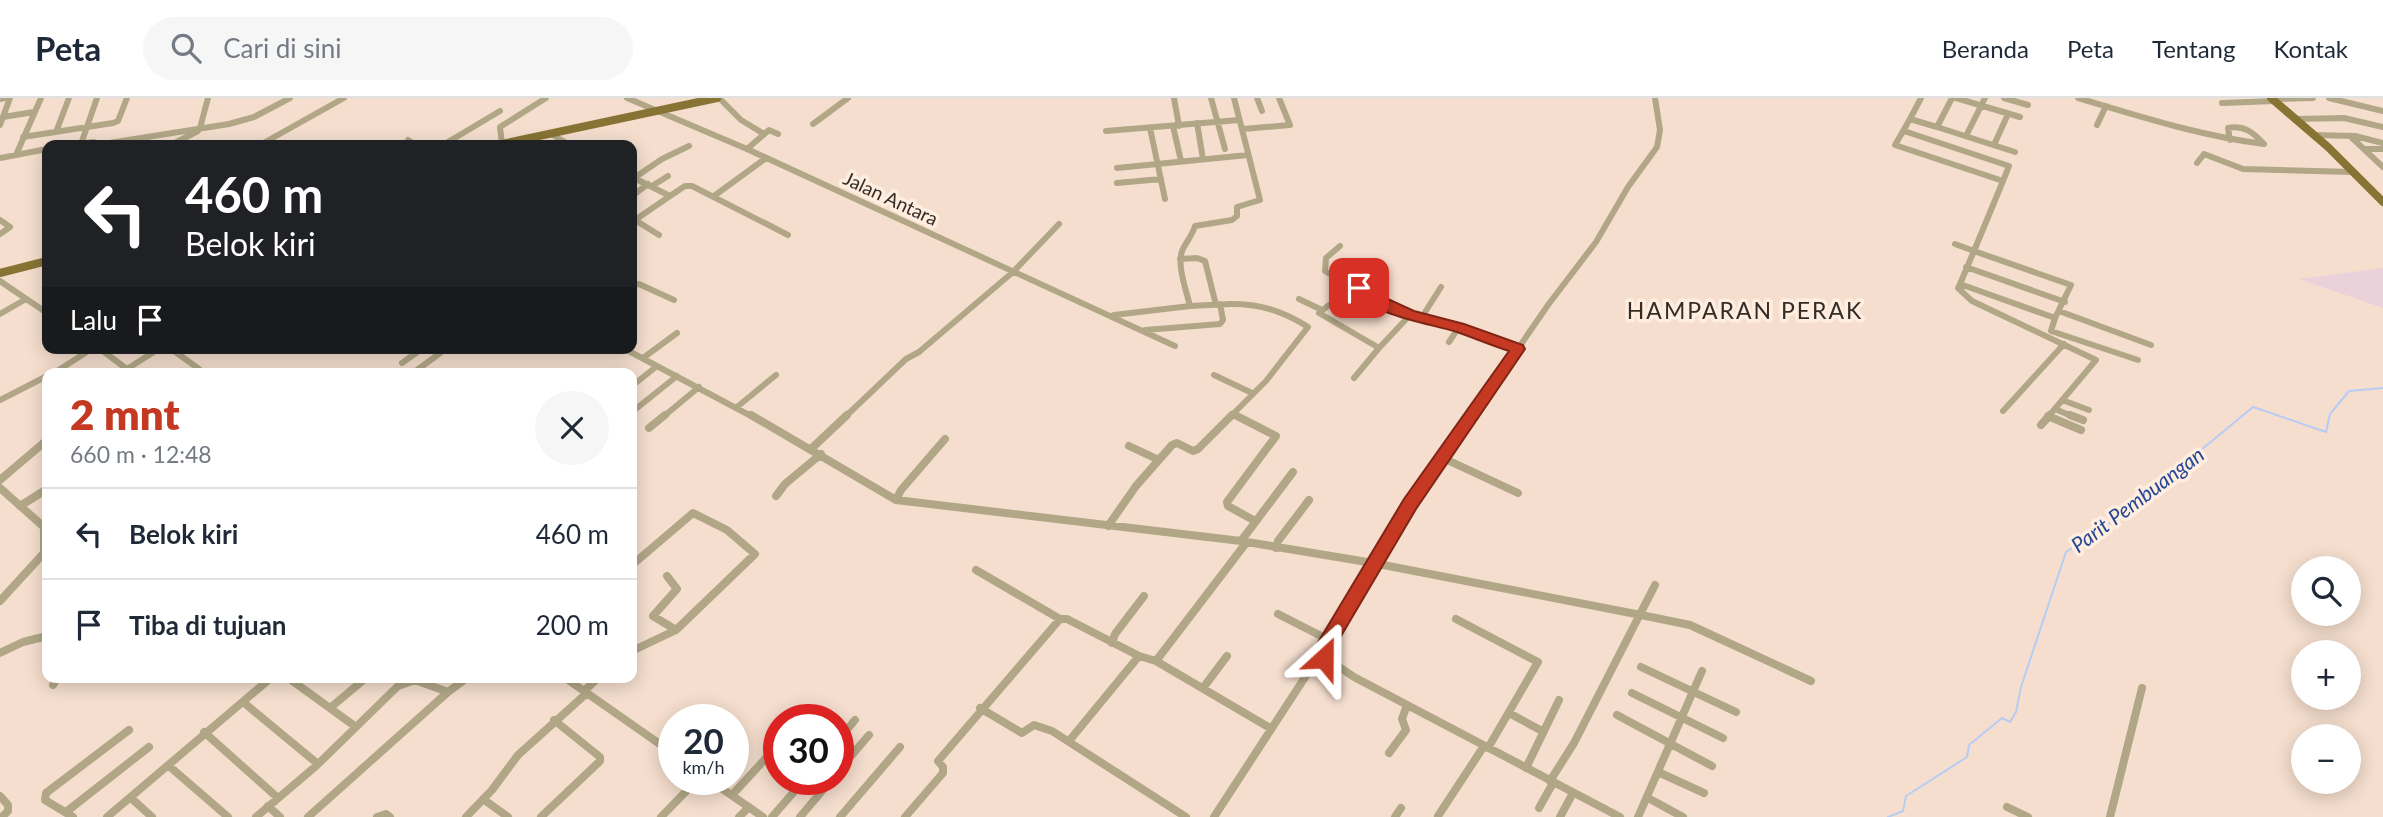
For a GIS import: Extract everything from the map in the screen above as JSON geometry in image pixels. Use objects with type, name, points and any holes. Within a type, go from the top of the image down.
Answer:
[{"type":"main road","points":[[523,140],[718,98]]},
{"type":"main road","points":[[2273,100],[2328,147],[2383,202]]},
{"type":"main road","points":[[0,274],[42,262]]},
{"type":"street","points":[[0,125],[10,98]]},
{"type":"street","points":[[16,155],[41,98]]},
{"type":"street","points":[[56,132],[69,98]]},
{"type":"street","points":[[82,140],[97,98]]},
{"type":"street","points":[[23,137],[116,122],[127,98]]},
{"type":"street","points":[[180,140],[202,127],[208,98]]},
{"type":"street","points":[[125,140],[254,117],[290,98]]},
{"type":"street","points":[[269,140],[344,98]]},
{"type":"street","points":[[500,140],[499,130],[502,125],[546,98]]},
{"type":"street","name":"Jalan Antara","points":[[627,98],[747,149],[1013,272],[1113,315],[1175,346]]},
{"type":"street","points":[[718,98],[741,120],[764,134]]},
{"type":"street","points":[[813,124],[848,98]]},
{"type":"street","points":[[1174,98],[1181,161]]},
{"type":"street","points":[[1212,98],[1225,149]]},
{"type":"street","points":[[1191,306],[1180,259],[1195,226],[1232,220],[1237,216],[1237,208],[1241,204],[1260,200],[1234,98]]},
{"type":"street","points":[[1258,98],[1262,111]]},
{"type":"street","points":[[1242,129],[1290,125],[1279,98]]},
{"type":"street","points":[[1214,817],[1352,605],[1373,563],[1518,349],[1602,232],[1628,187],[1657,147],[1660,130],[1655,98]]},
{"type":"street","points":[[1921,98],[1894,148],[2003,181]]},
{"type":"street","points":[[1937,127],[1954,98],[2020,117]]},
{"type":"street","points":[[1966,136],[1985,98]]},
{"type":"street","points":[[2004,98],[2028,105]]},
{"type":"street","points":[[2078,98],[2176,127],[2230,140],[2264,144],[2252,132],[2240,126],[2228,128],[2230,140]]},
{"type":"street","points":[[2243,98],[2244,100],[2222,102],[2313,98]]},
{"type":"street","points":[[2329,98],[2380,110],[2379,98]]},
{"type":"street","points":[[2097,125],[2106,106]]},
{"type":"street","points":[[451,140],[500,111]]},
{"type":"street","points":[[3,117],[34,113]]},
{"type":"street","points":[[1994,145],[2008,114]]},
{"type":"street","points":[[2296,119],[2344,118],[2383,127]]},
{"type":"street","points":[[1910,119],[2015,150],[1958,288],[1972,301],[2049,333],[2138,360]]},
{"type":"street","points":[[1106,131],[1239,120]]},
{"type":"street","points":[[1197,123],[1203,159]]},
{"type":"street","points":[[1150,128],[1165,199]]},
{"type":"street","points":[[747,149],[772,129],[778,134]]},
{"type":"street","points":[[1904,131],[2009,166]]},
{"type":"street","points":[[551,134],[561,140]]},
{"type":"street","points":[[2313,135],[2350,135],[2383,143]]},
{"type":"street","points":[[2350,135],[2383,167]]},
{"type":"street","points":[[637,175],[689,146]]},
{"type":"street","points":[[2365,149],[2383,149]]},
{"type":"street","points":[[0,158],[42,150]]},
{"type":"street","points":[[2197,163],[2201,154],[2243,169],[2352,172]]},
{"type":"street","points":[[1118,168],[1248,155]]},
{"type":"street","points":[[714,196],[766,158]]},
{"type":"street","points":[[637,193],[668,176]]},
{"type":"street","points":[[1118,183],[1161,179]]},
{"type":"street","points":[[637,180],[670,196]]},
{"type":"street","points":[[637,218],[688,185],[788,235]]},
{"type":"street","points":[[0,220],[10,227],[0,234]]},
{"type":"street","points":[[637,223],[659,235]]},
{"type":"street","points":[[811,449],[906,359],[919,352],[1013,272],[1059,224]]},
{"type":"street","points":[[1955,244],[2071,285],[2049,333]]},
{"type":"street","points":[[1340,246],[1326,258],[1325,271],[1351,282],[1363,293],[1410,315],[1459,327],[1518,349]]},
{"type":"street","points":[[1145,330],[1222,323],[1205,261],[1197,258],[1180,259]]},
{"type":"street","points":[[1966,267],[2065,303]]},
{"type":"street","points":[[0,281],[42,310]]},
{"type":"street","points":[[637,284],[674,300]]},
{"type":"street","points":[[1960,284],[2151,345]]},
{"type":"street","points":[[1422,317],[1441,287]]},
{"type":"street","points":[[1108,526],[1136,486],[1174,444],[1193,451],[1198,449],[1266,381],[1321,313],[1363,293]]},
{"type":"street","points":[[0,314],[26,299]]},
{"type":"street","points":[[1300,299],[1379,348]]},
{"type":"street","points":[[1113,315],[1191,306],[1259,303],[1308,327]]},
{"type":"street","points":[[1354,378],[1410,315]]},
{"type":"street","points":[[1449,342],[1459,327]]},
{"type":"street","points":[[643,358],[677,332]]},
{"type":"street","points":[[2041,425],[2096,360],[2049,333]]},
{"type":"street","points":[[2003,411],[2064,344]]},
{"type":"street","points":[[62,368],[84,354]]},
{"type":"street","points":[[107,354],[126,368]]},
{"type":"street","points":[[134,368],[152,354]]},
{"type":"street","points":[[178,354],[198,368]]},
{"type":"street","points":[[402,363],[415,354]]},
{"type":"street","points":[[420,368],[439,354]]},
{"type":"street","points":[[635,354],[737,407],[896,500],[1244,542],[1373,563],[1639,620],[1690,625],[1811,681]]},
{"type":"street","points":[[637,382],[657,366]]},
{"type":"street","points":[[737,407],[776,375]]},
{"type":"street","points":[[1214,375],[1252,393]]},
{"type":"street","points":[[637,408],[677,376]]},
{"type":"street","points":[[0,400],[42,379]]},
{"type":"street","points":[[649,428],[699,387]]},
{"type":"street","points":[[2062,400],[2089,410]]},
{"type":"street","points":[[2055,409],[2083,420]]},
{"type":"street","points":[[1233,414],[1276,436],[1227,502],[1228,506],[1255,521]]},
{"type":"street","points":[[2049,416],[2081,429]]},
{"type":"street","points":[[896,500],[901,490],[945,439]]},
{"type":"street","points":[[0,480],[42,444]]},
{"type":"street","points":[[1129,446],[1159,460]]},
{"type":"street","points":[[776,496],[785,484],[821,454]]},
{"type":"street","points":[[1443,458],[1518,493]]},
{"type":"street","points":[[1156,661],[1293,472]]},
{"type":"street","points":[[0,488],[42,525]]},
{"type":"street","points":[[20,506],[42,492]]},
{"type":"street","points":[[1276,548],[1278,541],[1309,500]]},
{"type":"street","points":[[637,561],[693,513],[728,532],[755,554],[676,630],[637,649]]},
{"type":"street","points":[[0,601],[42,555]]},
{"type":"street","points":[[976,570],[1060,619],[1067,619],[1139,656],[1156,661],[1270,728]]},
{"type":"street","points":[[667,576],[677,589],[653,616],[676,630]]},
{"type":"street","points":[[1539,807],[1655,585]]},
{"type":"street","points":[[1112,643],[1115,634],[1144,596]]},
{"type":"street","points":[[1278,614],[1329,640]]},
{"type":"street","points":[[905,817],[943,773],[943,767],[938,761],[980,708],[1060,619]]},
{"type":"street","points":[[1438,816],[1486,747],[1538,662],[1456,619]]},
{"type":"street","points":[[0,653],[23,642],[42,637]]},
{"type":"street","points":[[1320,654],[1327,661],[1407,705],[1620,817]]},
{"type":"street","points":[[1069,741],[1139,656]]},
{"type":"street","points":[[1203,688],[1227,656]]},
{"type":"street","points":[[1641,667],[1736,712]]},
{"type":"street","points":[[1638,817],[1702,671]]},
{"type":"street","points":[[107,817],[169,766],[204,732],[265,683]]},
{"type":"street","points":[[295,683],[356,727]]},
{"type":"street","points":[[330,708],[360,683]]},
{"type":"street","points":[[256,817],[273,813],[278,798],[391,692],[405,683]]},
{"type":"street","points":[[421,683],[432,689],[448,692]]},
{"type":"street","points":[[308,817],[460,683]]},
{"type":"street","points":[[573,683],[658,743]]},
{"type":"street","points":[[466,817],[518,755],[594,683]]},
{"type":"street","points":[[2110,817],[2142,688]]},
{"type":"street","points":[[1632,693],[1723,737]]},
{"type":"street","points":[[1526,768],[1559,700]]},
{"type":"street","points":[[243,702],[317,764]]},
{"type":"street","points":[[1389,753],[1406,730],[1402,719],[1407,705]]},
{"type":"street","points":[[980,708],[1021,733],[1034,725],[1052,731],[1186,817]]},
{"type":"street","points":[[1508,713],[1542,731]]},
{"type":"street","points":[[1617,715],[1712,766]]},
{"type":"street","points":[[541,817],[600,761],[600,757],[554,720]]},
{"type":"street","points":[[129,730],[46,793],[45,800],[69,815],[149,747]]},
{"type":"street","points":[[204,732],[278,798]]},
{"type":"street","points":[[854,752],[869,735]]},
{"type":"street","points":[[840,817],[900,747]]},
{"type":"street","points":[[749,777],[763,761]]},
{"type":"street","points":[[169,766],[228,817]]},
{"type":"street","points":[[1658,772],[1704,793]]},
{"type":"street","points":[[1560,817],[1573,793]]},
{"type":"street","points":[[661,817],[682,795]]},
{"type":"street","points":[[732,795],[763,817]]},
{"type":"street","points":[[772,817],[791,795]]},
{"type":"street","points":[[800,817],[819,795]]},
{"type":"street","points":[[0,796],[8,805],[8,811],[2,817]]},
{"type":"street","points":[[131,798],[152,817]]},
{"type":"street","points":[[1648,798],[1683,817]]},
{"type":"street","points":[[483,799],[508,817]]},
{"type":"street","points":[[739,817],[749,807]]},
{"type":"street","points":[[2007,807],[2028,817]]},
{"type":"street","points":[[1395,817],[1401,808]]},
{"type":"street","points":[[377,817],[386,814],[390,817]]},
{"type":"shaded area","points":[[2383,268],[2383,308],[2299,279]]},
{"type":"waterway","name":"Parit Pembuangan","points":[[1888,817],[1903,811],[1906,796],[1967,757],[1969,745],[2002,718],[2010,722],[2016,712],[2021,687],[2066,552],[2126,512],[2253,407],[2326,432],[2330,414],[2349,391],[2383,388]]},
{"type":"district","name":"HAMPARAN PERAK","points":[[1745,310]]},
{"type":"route","points":[[1324,658],[1320,654],[1352,605],[1373,563],[1410,504],[1518,349],[1459,327],[1410,315],[1363,293],[1359,288]]}]
